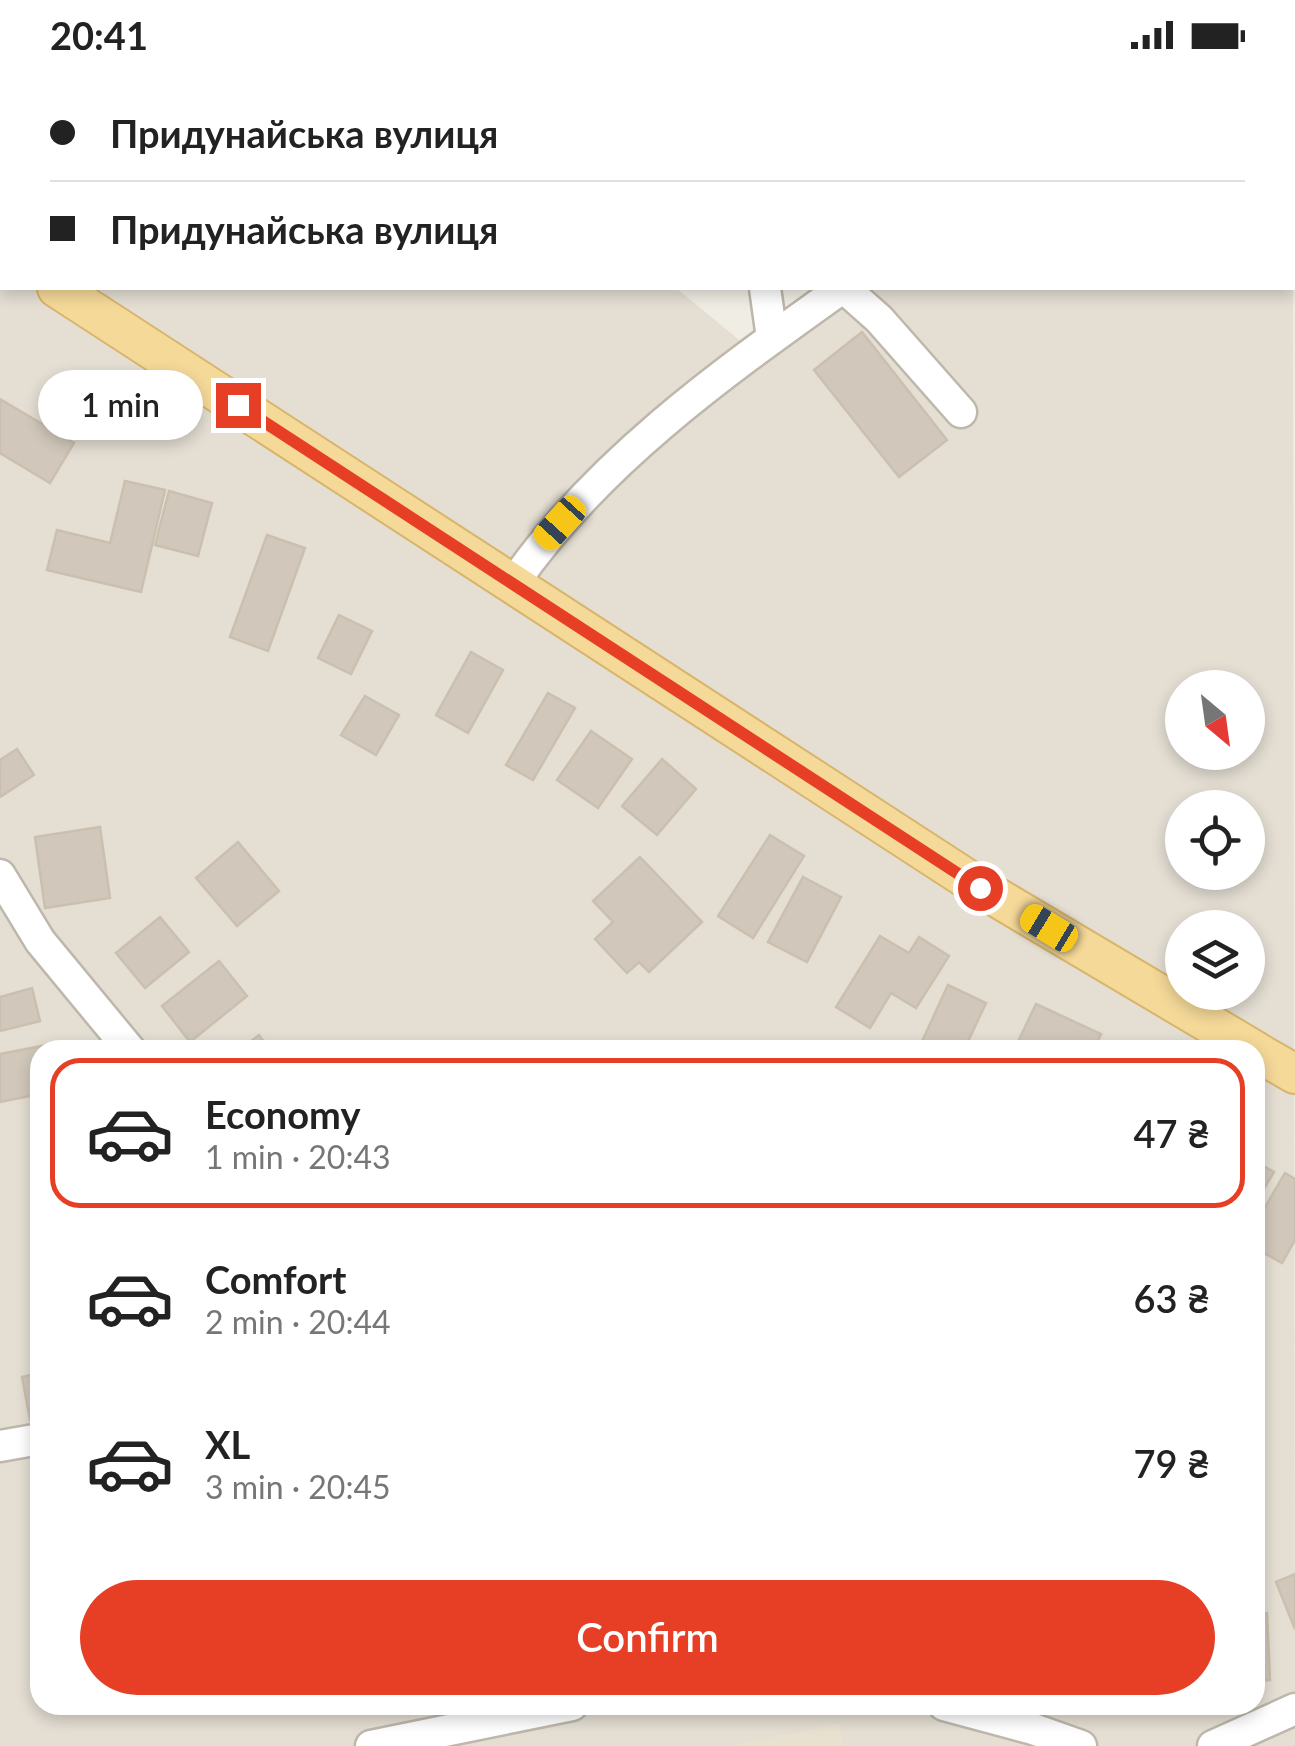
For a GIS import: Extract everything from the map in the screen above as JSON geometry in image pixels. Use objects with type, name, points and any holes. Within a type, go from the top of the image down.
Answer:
[{"type":"main road","points":[[60,290],[980,888],[1237,1040]]},
{"type":"main road","points":[[1265,1056],[1295,1074]]},
{"type":"street","points":[[764,290],[772,338]]},
{"type":"street","points":[[513,584],[536,550],[603,479],[695,397],[840,290]]},
{"type":"street","points":[[845,290],[879,319],[961,412]]},
{"type":"street","points":[[0,875],[40,941],[122,1040]]},
{"type":"street","points":[[0,1446],[30,1441]]},
{"type":"street","points":[[1213,1746],[1295,1709]]},
{"type":"street","points":[[371,1746],[523,1715]]},
{"type":"street","points":[[982,1715],[1081,1746]]},
{"type":"shaded area","points":[[0,290],[678,290],[744,344],[810,290],[1293,290],[1295,1746],[0,1746]]},
{"type":"shaded area","points":[[839,1724],[844,1746],[726,1746]]},
{"type":"building","points":[[862,332],[947,440],[899,477],[814,370]]},
{"type":"building","points":[[0,399],[74,443],[50,483],[0,453]]},
{"type":"building","points":[[125,481],[165,490],[141,592],[47,570],[57,530],[110,543]]},
{"type":"building","points":[[169,491],[212,503],[198,556],[155,545]]},
{"type":"building","points":[[267,535],[305,548],[268,651],[230,637]]},
{"type":"building","points":[[339,615],[372,631],[351,674],[318,658]]},
{"type":"building","points":[[471,652],[503,670],[468,733],[436,715]]},
{"type":"building","points":[[548,693],[575,708],[533,780],[506,765]]},
{"type":"building","points":[[365,696],[399,715],[376,755],[341,735]]},
{"type":"building","points":[[591,731],[632,759],[598,808],[557,780]]},
{"type":"building","points":[[17,749],[34,775],[0,797],[0,760]]},
{"type":"building","points":[[662,759],[696,789],[657,835],[622,806]]},
{"type":"building","points":[[100,827],[110,898],[45,908],[35,837]]},
{"type":"building","points":[[770,835],[804,856],[753,938],[718,916]]},
{"type":"building","points":[[238,842],[279,891],[237,926],[196,878]]},
{"type":"building","points":[[640,857],[702,922],[649,972],[639,962],[627,973],[595,939],[613,922],[593,901]]},
{"type":"building","points":[[803,877],[841,897],[807,962],[768,942]]},
{"type":"building","points":[[160,917],[189,952],[145,988],[116,953]]},
{"type":"building","points":[[880,936],[909,953],[919,937],[949,956],[916,1008],[891,993],[870,1028],[836,1007]]},
{"type":"building","points":[[219,961],[247,996],[192,1040],[188,1040],[162,1006]]},
{"type":"building","points":[[948,985],[986,1003],[969,1040],[923,1040]]},
{"type":"building","points":[[32,988],[40,1021],[0,1031],[0,997]]},
{"type":"building","points":[[1036,1004],[1101,1034],[1098,1040],[1019,1040]]},
{"type":"building","points":[[30,1048],[30,1096],[0,1102],[0,1054]]},
{"type":"building","points":[[1265,1167],[1274,1172],[1265,1187]]},
{"type":"building","points":[[1285,1173],[1295,1179],[1295,1240],[1282,1263],[1265,1254],[1265,1207]]},
{"type":"building","points":[[30,1375],[30,1420],[22,1377]]},
{"type":"building","points":[[1295,1574],[1295,1629],[1276,1582]]},
{"type":"building","points":[[1265,1613],[1270,1680],[1265,1680]]},
{"type":"route","points":[[238,405],[980,888]]}]
